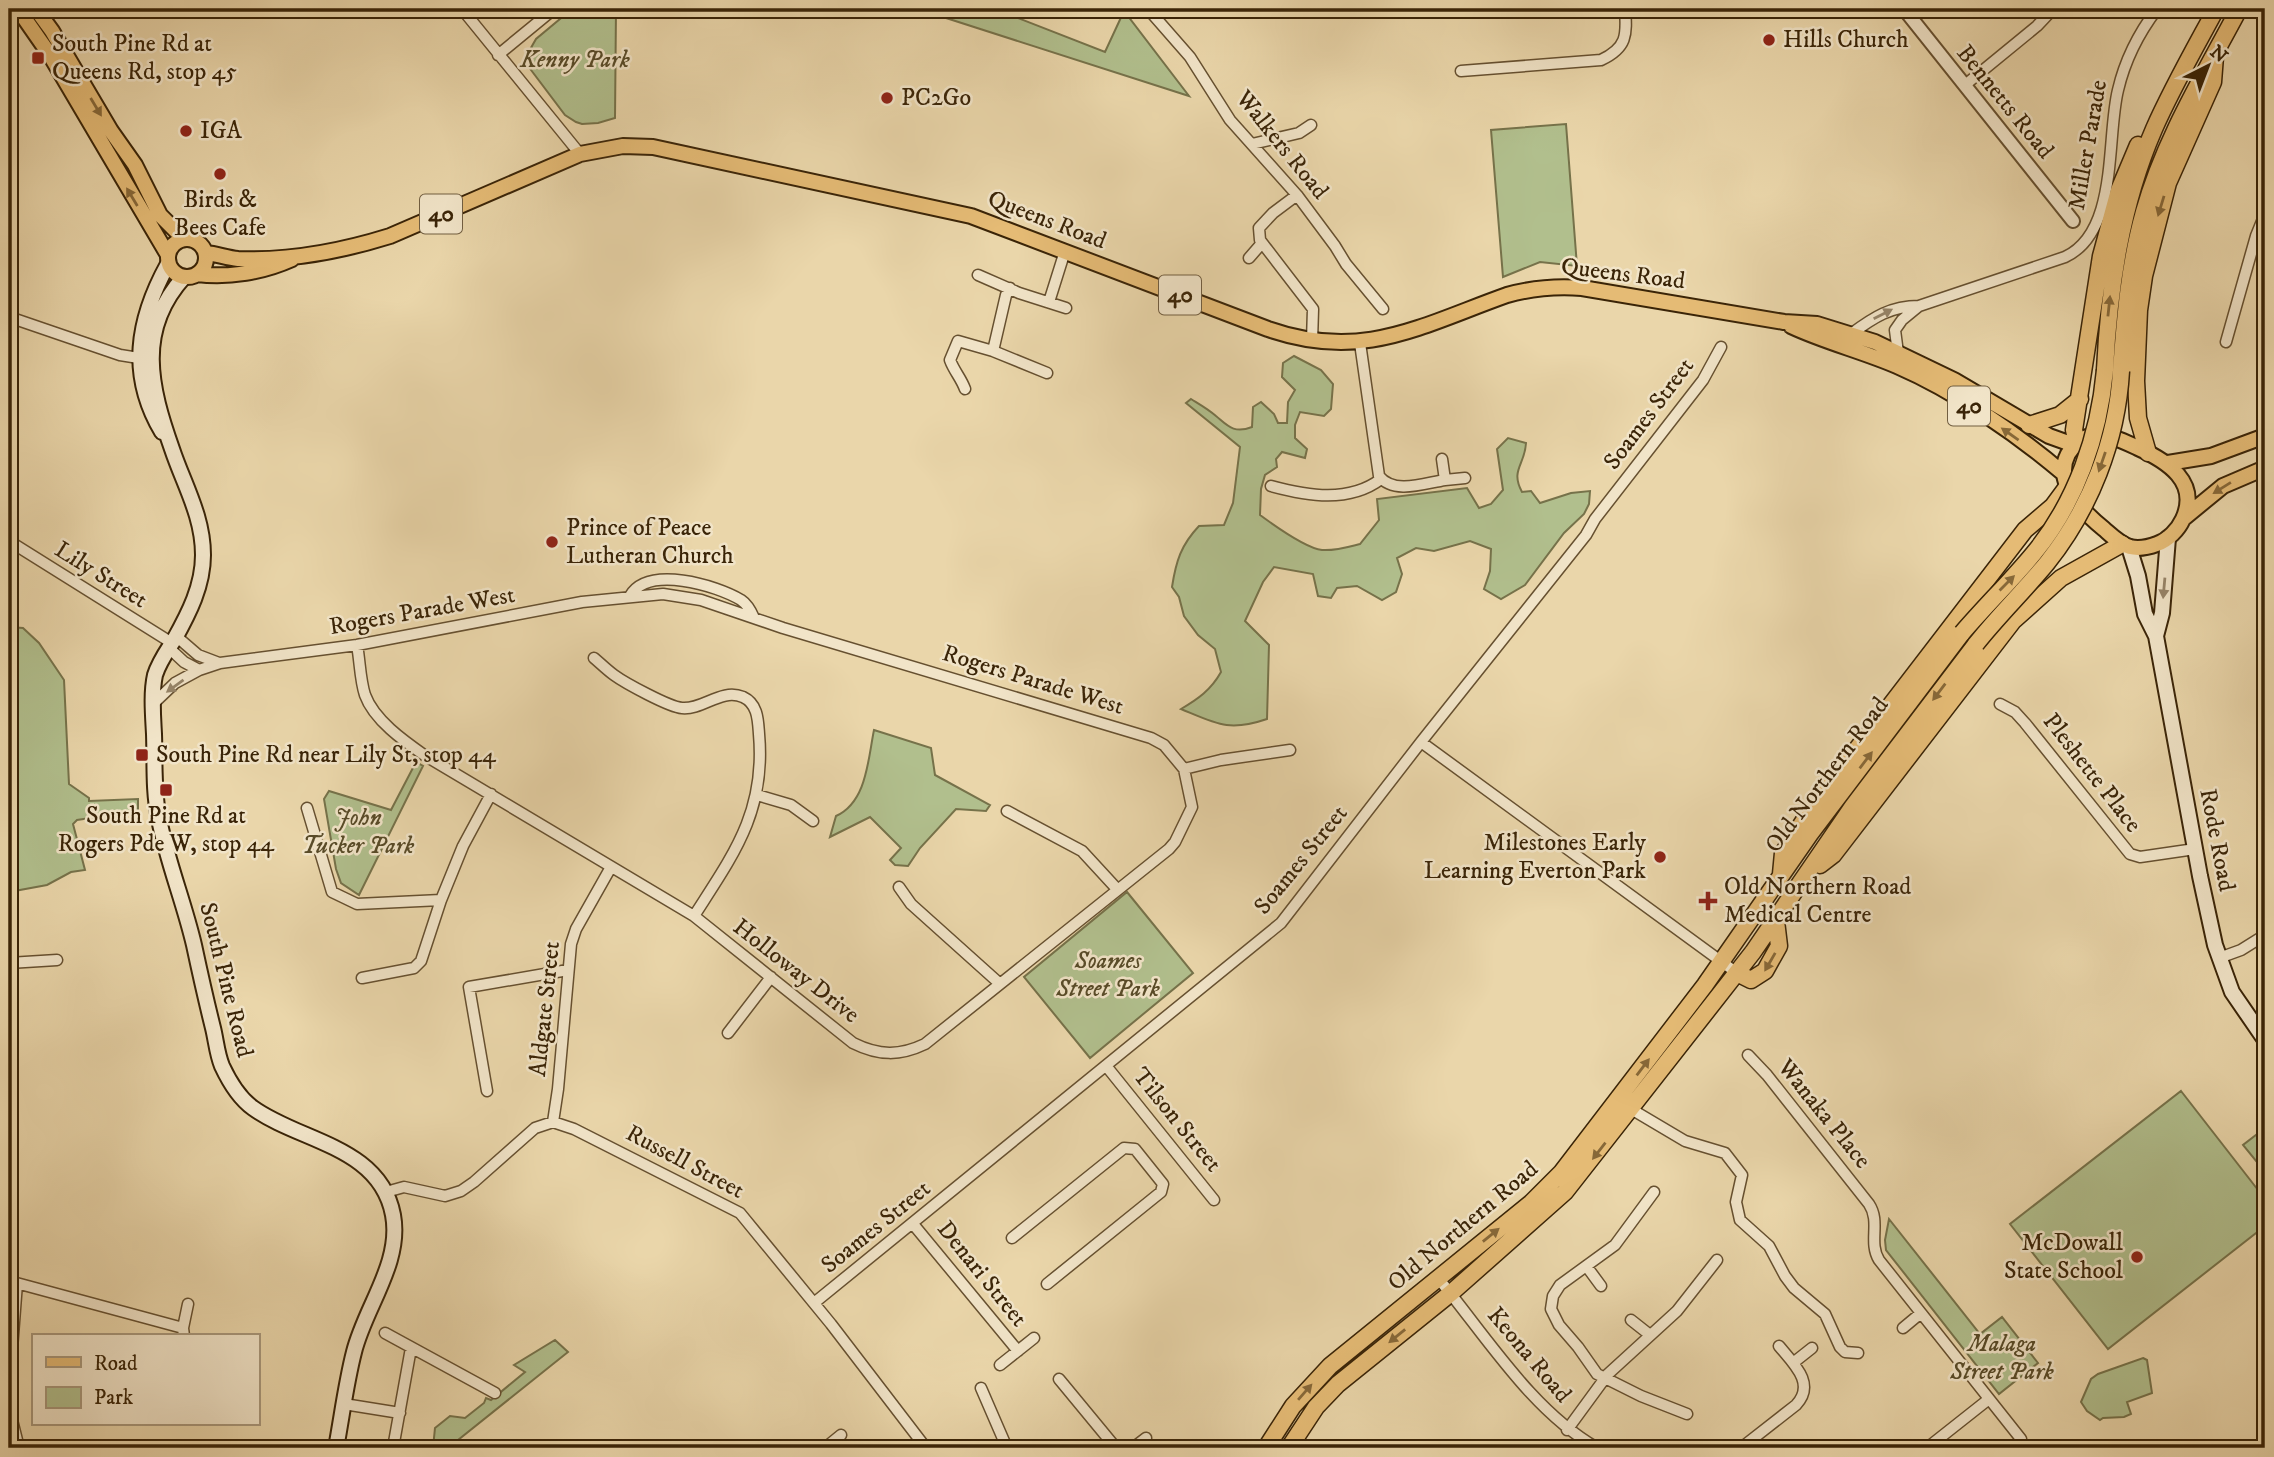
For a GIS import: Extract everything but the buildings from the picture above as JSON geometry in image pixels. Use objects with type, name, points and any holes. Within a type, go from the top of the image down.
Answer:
[{"type":"highway","name":"Old Northern Road","points":[[1289,1448],[1316,1407],[1338,1384],[1451,1293],[1565,1192],[1776,921],[1902,740],[1976,644],[2061,545],[2087,500],[2108,444],[2120,391],[2113,371],[2110,298],[2127,208],[2153,131],[2216,9]]},
{"type":"highway","name":"Old Northern Road","points":[[1266,1448],[1282,1421],[1316,1379],[1531,1203],[1561,1174],[1722,962],[1781,877],[1962,633],[2036,551],[2062,513],[2093,440],[2103,396],[2113,371],[2129,277],[2144,212],[2166,150],[2239,9]]},
{"type":"highway","points":[[2148,453],[2138,418],[2136,381],[2139,310],[2144,275],[2168,183],[2213,82],[2215,56]]},
{"type":"highway","points":[[2075,444],[2074,430],[2096,283],[2110,217],[2148,122],[2166,103]]},
{"type":"highway","points":[[2029,425],[2060,415],[2080,399]]},
{"type":"highway","points":[[1781,877],[1783,853],[1814,805],[2025,530],[2053,506],[2066,481]]},
{"type":"highway","points":[[1807,875],[1833,855],[2013,621],[2061,578],[2125,545]]},
{"type":"main road","points":[[18,9],[50,55],[175,273],[191,276],[205,265],[206,253]]},
{"type":"main road","name":"40","points":[[36,9],[135,165],[160,215],[184,239],[200,244],[206,253]]},
{"type":"main road","name":"Queens Road","points":[[206,253],[241,259],[297,257],[360,245],[390,236],[580,155],[623,146],[669,149],[971,216],[1268,330],[1311,341],[1360,342],[1402,334],[1507,295],[1549,287],[1582,288],[1784,322],[1817,324],[1898,353],[1954,380],[2049,436],[2075,444]]},
{"type":"main road","points":[[168,260],[173,244],[184,239]]},
{"type":"main road","name":"Queens Road","points":[[191,276],[222,276],[254,271],[275,267],[297,257]]},
{"type":"main road","name":"South Pine Road","points":[[168,260],[148,311],[140,343],[172,448],[202,528],[203,558],[199,586],[188,615],[155,675],[155,798],[159,821],[189,925],[221,1063],[232,1085],[250,1105],[266,1116],[359,1161],[386,1192],[393,1214],[395,1236],[389,1263],[360,1329],[336,1448]]},
{"type":"main road","name":"South Pine Road","points":[[145,359],[170,292],[191,276]]},
{"type":"main road","name":"Queens Road","points":[[1784,322],[1815,337],[1897,366],[1936,385],[2047,459],[2066,481]]},
{"type":"main road","points":[[2066,481],[2067,457],[2075,444],[2093,435],[2107,435],[2168,463],[2179,476],[2186,492],[2184,518]]},
{"type":"main road","points":[[2168,463],[2211,456],[2265,436]]},
{"type":"main road","points":[[2125,545],[2153,546],[2168,538],[2184,518],[2223,486],[2265,468]]},
{"type":"main road","name":"40","points":[[2066,481],[2090,516],[2125,545]]},
{"type":"main road","name":"Rode Road","points":[[2156,636],[2162,613],[2168,538]]},
{"type":"main road","name":"Rode Road","points":[[2125,545],[2138,576],[2146,614],[2156,636],[2195,849],[2220,958],[2238,1002],[2265,1040]]},
{"type":"street","points":[[462,9],[580,155]]},
{"type":"street","points":[[498,55],[554,9]]},
{"type":"street","name":"Walkers Road","points":[[1148,9],[1190,57],[1230,120],[1297,195],[1346,264],[1383,309]]},
{"type":"street","points":[[1461,71],[1601,60],[1613,55],[1623,44],[1627,29],[1625,9]]},
{"type":"street","name":"Bennetts Road","points":[[1904,9],[2073,221]]},
{"type":"street","points":[[1965,85],[2053,9]]},
{"type":"street","name":"Miller Parade","points":[[1851,334],[1889,311],[1902,306],[1919,306],[2065,257],[2088,240],[2095,226],[2108,177],[2115,106],[2122,73],[2132,48],[2157,9]]},
{"type":"street","points":[[1252,144],[1300,133],[1311,125]]},
{"type":"street","points":[[1297,195],[1273,213],[1259,229],[1262,243],[1313,309],[1311,341]]},
{"type":"street","points":[[2226,342],[2256,236],[2265,214]]},
{"type":"street","points":[[1249,258],[1262,243]]},
{"type":"street","points":[[1049,302],[1065,251]]},
{"type":"street","points":[[978,275],[1066,308]]},
{"type":"street","points":[[993,351],[1010,288]]},
{"type":"street","name":"Miller Parade","points":[[1898,353],[1895,330],[1902,320],[1919,306]]},
{"type":"street","points":[[9,317],[120,355],[145,359]]},
{"type":"street","points":[[965,389],[950,360],[958,341],[993,351],[1047,373]]},
{"type":"street","points":[[1360,342],[1376,467],[1381,479],[1386,484],[1396,486],[1465,478]]},
{"type":"street","name":"Soames Street","points":[[814,1303],[1281,923],[1586,535],[1594,519],[1703,380],[1721,347]]},
{"type":"street","points":[[1442,459],[1446,480]]},
{"type":"street","points":[[1271,486],[1306,495],[1328,495],[1363,490],[1381,479]]},
{"type":"street","name":"Lily Street","points":[[9,541],[172,642]]},
{"type":"street","name":"Rogers Parade West","points":[[630,596],[635,588],[658,580],[688,580],[742,601],[754,618]]},
{"type":"street","name":"Rogers Parade West","points":[[153,704],[175,683],[199,670],[220,663],[357,645],[582,602],[663,594],[689,597],[1152,738],[1164,745],[1184,769]]},
{"type":"street","points":[[172,642],[220,663]]},
{"type":"street","points":[[172,642],[199,670]]},
{"type":"street","name":"Holloway Drive","points":[[357,645],[366,697],[378,715],[406,743],[694,916],[853,1043],[881,1053],[909,1051],[925,1044],[1175,842],[1192,807],[1184,769]]},
{"type":"street","points":[[594,658],[614,675],[682,708],[694,707],[727,694],[742,696],[751,702],[758,713],[760,741],[757,795],[738,847],[694,916]]},
{"type":"street","name":"Pleshette Place","points":[[2000,705],[2015,712],[2025,723],[2130,854],[2140,857],[2195,849]]},
{"type":"street","points":[[1421,742],[1737,973]]},
{"type":"street","points":[[1184,769],[1221,760],[1290,750]]},
{"type":"street","points":[[362,978],[414,968],[426,952],[463,846],[491,794]]},
{"type":"street","points":[[757,795],[791,805],[813,821]]},
{"type":"street","points":[[307,808],[332,892],[358,904],[442,901]]},
{"type":"street","points":[[1007,811],[1082,851],[1117,889]]},
{"type":"street","name":"Aldgate Street","points":[[552,1122],[558,1089],[571,944],[576,929],[611,867]]},
{"type":"street","points":[[900,887],[911,904],[999,983]]},
{"type":"street","points":[[2220,958],[2247,947],[2265,935]]},
{"type":"street","points":[[9,963],[57,960]]},
{"type":"street","points":[[487,1091],[469,987],[568,970]]},
{"type":"street","points":[[728,1033],[771,977]]},
{"type":"street","name":"Wanaka Place","points":[[1748,1055],[1767,1075],[1866,1200],[1875,1218],[1874,1246],[1877,1256],[1922,1313]]},
{"type":"street","name":"Tilson Street","points":[[1107,1067],[1214,1199]]},
{"type":"street","points":[[1632,1109],[1685,1141],[1728,1155],[1742,1175],[1736,1202],[1743,1225],[1769,1246],[1789,1282],[1825,1314],[1840,1347],[1845,1352],[1858,1353]]},
{"type":"street","points":[[386,1192],[404,1187],[445,1196],[461,1191],[535,1128],[552,1122]]},
{"type":"street","name":"Russell Street","points":[[552,1122],[586,1135],[740,1213],[814,1303],[926,1448]]},
{"type":"street","points":[[1012,1238],[1124,1148],[1135,1149],[1163,1184],[1161,1192],[1047,1284]]},
{"type":"street","points":[[1654,1192],[1615,1245],[1560,1285],[1553,1296],[1552,1309],[1559,1325],[1594,1371],[1604,1379],[1687,1414]]},
{"type":"street","name":"Denari Street","points":[[913,1224],[1018,1351]]},
{"type":"street","points":[[1567,1430],[1604,1379],[1683,1304],[1717,1260]]},
{"type":"street","points":[[1587,1266],[1601,1286]]},
{"type":"street","name":"Keona Road","points":[[1438,1278],[1540,1405],[1567,1430],[1597,1448]]},
{"type":"street","points":[[9,1388],[13,1282],[183,1332],[188,1304]]},
{"type":"street","points":[[1903,1328],[1922,1313],[2021,1439]]},
{"type":"street","points":[[1631,1321],[1650,1335]]},
{"type":"street","points":[[385,1333],[495,1393]]},
{"type":"street","name":"Denari Street","points":[[1000,1365],[1034,1338]]},
{"type":"street","points":[[1741,1448],[1796,1405],[1803,1396],[1803,1378],[1779,1346]]},
{"type":"street","points":[[393,1448],[411,1348]]},
{"type":"street","points":[[1793,1363],[1812,1348]]},
{"type":"street","points":[[1059,1379],[1116,1448]]},
{"type":"street","points":[[981,1388],[1007,1448]]},
{"type":"street","points":[[1927,1448],[1989,1399]]},
{"type":"street","points":[[344,1404],[400,1413]]},
{"type":"street","points":[[9,1415],[19,1448]]},
{"type":"street","points":[[825,1448],[841,1435]]},
{"type":"street","points":[[1133,1448],[1146,1438]]},
{"type":"green space","name":"Kenny Park","points":[[572,9],[616,9],[615,118],[598,123],[576,122],[565,115],[528,66],[528,53],[536,39]]},
{"type":"green space","points":[[918,9],[995,9],[1105,52],[1124,11],[1189,96]]},
{"type":"green space","points":[[1566,124],[1577,266],[1540,262],[1503,277],[1491,130]]},
{"type":"green space","points":[[1294,356],[1321,370],[1333,384],[1331,409],[1324,416],[1300,412],[1295,425],[1295,438],[1307,449],[1305,458],[1282,452],[1276,459],[1277,467],[1265,475],[1261,489],[1260,515],[1307,545],[1327,550],[1360,544],[1379,520],[1377,499],[1467,488],[1479,508],[1491,504],[1503,490],[1497,449],[1508,438],[1526,443],[1517,478],[1522,492],[1531,491],[1540,503],[1571,493],[1590,491],[1589,504],[1584,514],[1564,533],[1525,585],[1501,599],[1484,589],[1490,571],[1491,549],[1470,541],[1434,551],[1416,548],[1397,558],[1402,574],[1396,592],[1382,600],[1357,586],[1337,588],[1331,598],[1318,596],[1313,574],[1274,567],[1263,582],[1245,621],[1269,645],[1267,719],[1243,725],[1223,725],[1181,709],[1204,694],[1221,672],[1215,649],[1198,635],[1184,616],[1179,597],[1172,587],[1180,554],[1193,533],[1199,526],[1224,525],[1233,503],[1240,447],[1186,403],[1191,399],[1228,426],[1240,430],[1252,427],[1253,407],[1261,402],[1274,414],[1278,423],[1287,423],[1288,402],[1295,390],[1282,377],[1283,363]]},
{"type":"green space","points":[[9,627],[23,628],[39,643],[64,680],[69,784],[89,798],[89,801],[138,799],[138,811],[77,820],[73,824],[85,870],[71,872],[47,885],[9,892]]},
{"type":"green space","points":[[874,730],[931,748],[935,775],[990,805],[986,811],[956,809],[920,848],[908,866],[895,865],[890,860],[901,848],[870,817],[830,837],[836,816],[854,801],[860,790],[868,766]]},
{"type":"green space","name":"John Tucker Park","points":[[416,762],[423,766],[359,895],[341,883],[336,869],[324,799],[329,791],[391,810]]},
{"type":"green space","name":"Soames Street Park","points":[[1127,892],[1193,973],[1090,1058],[1024,977]]},
{"type":"green space","points":[[2181,1091],[2265,1199],[2265,1226],[2108,1349],[2010,1224]]},
{"type":"green space","points":[[2265,1128],[2265,1172],[2243,1145]]},
{"type":"green space","name":"Malaga Street Park","points":[[1889,1219],[1980,1334],[2002,1317],[2038,1363],[1999,1394],[1886,1250]]},
{"type":"green space","points":[[555,1340],[568,1352],[448,1448],[433,1448],[435,1428],[450,1416],[465,1418],[484,1403],[486,1398],[491,1400],[525,1372],[514,1365]]},
{"type":"green space","points":[[2143,1358],[2147,1360],[2152,1393],[2127,1402],[2131,1414],[2100,1420],[2087,1411],[2081,1402],[2091,1379]]},
{"type":"place","name":"Hills Church","points":[[1769,40]]},
{"type":"place","name":"South Pine Rd at Queens Rd, stop 45","points":[[38,58]]},
{"type":"place","name":"PC2Go","points":[[887,98]]},
{"type":"place","name":"IGA","points":[[186,131]]},
{"type":"place","name":"Birds & Bees Cafe","points":[[220,174]]},
{"type":"place","name":"Prince of Peace Lutheran Church","points":[[552,542]]},
{"type":"place","name":"South Pine Rd near Lily St, stop 44","points":[[142,755]]},
{"type":"place","name":"South Pine Rd at Rogers Pde W, stop 44","points":[[166,790]]},
{"type":"place","name":"Milestones Early Learning Everton Park","points":[[1660,857]]},
{"type":"place","name":"Old Northern Road Medical Centre","points":[[1708,901]]},
{"type":"place","name":"McDowall State School","points":[[2137,1257]]}]
